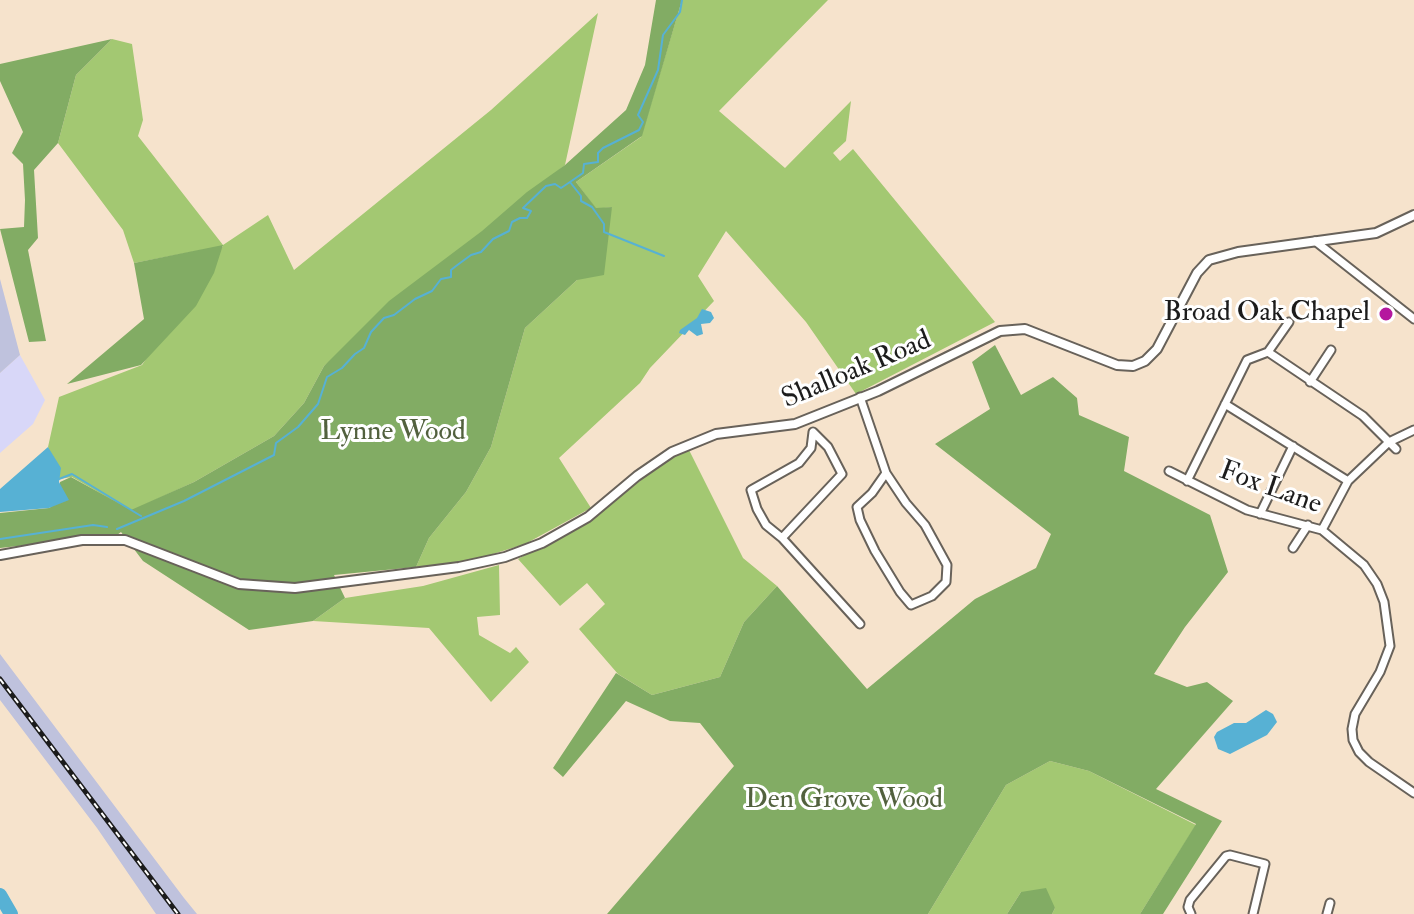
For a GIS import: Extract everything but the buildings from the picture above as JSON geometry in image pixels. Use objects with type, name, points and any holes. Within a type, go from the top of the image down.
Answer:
[{"type":"street","name":"Shalloak Road","points":[[0,555],[82,540],[125,540],[239,584],[295,588],[459,567],[505,557],[542,543],[588,517],[664,456],[691,443],[716,434],[795,424],[890,386],[987,336],[1014,328],[1025,329],[1117,365],[1133,366],[1145,361],[1157,349],[1197,273],[1209,260],[1238,252],[1376,233],[1414,215]]},
{"type":"street","points":[[1315,241],[1414,319]]},
{"type":"street","points":[[1187,481],[1247,360],[1268,352],[1289,322]]},
{"type":"street","points":[[1310,382],[1331,350]]},
{"type":"street","points":[[1268,352],[1363,416],[1396,449]]},
{"type":"street","points":[[860,397],[886,473],[925,525],[947,565],[946,582],[932,596],[911,605],[875,551],[857,507],[886,473]]},
{"type":"street","points":[[1225,404],[1348,481]]},
{"type":"street","points":[[813,416],[811,448],[799,463],[751,490],[766,525],[782,538],[860,624]]},
{"type":"street","points":[[1322,530],[1348,481],[1389,442],[1414,430]]},
{"type":"street","points":[[782,538],[842,474],[828,447],[813,432]]},
{"type":"street","points":[[1260,514],[1293,446]]},
{"type":"street","name":"Fox Lane","points":[[1169,471],[1247,510],[1322,530],[1364,565],[1377,584],[1388,629],[1387,658]]},
{"type":"street","points":[[1293,548],[1308,525]]},
{"type":"street","points":[[1396,661],[1387,658],[1361,701],[1355,714],[1353,740],[1359,752],[1414,793]]},
{"type":"street","points":[[1361,701],[1371,702]]},
{"type":"street","points":[[1344,712],[1355,714]]},
{"type":"street","points":[[1191,914],[1188,907],[1190,900],[1226,856],[1265,864],[1253,914]]},
{"type":"street","points":[[1327,914],[1330,903]]},
{"type":"shaded area","points":[[0,279],[20,355],[0,373]]},
{"type":"shaded area","points":[[20,355],[45,400],[33,424],[0,453],[0,373]]},
{"type":"shaded area","points":[[0,654],[197,914],[156,914],[97,828],[0,700]]},
{"type":"green space","name":"Lynne Wood","points":[[656,0],[682,0],[642,136],[576,182],[596,208],[612,207],[604,275],[577,280],[525,328],[491,447],[466,492],[429,538],[416,567],[334,575],[345,598],[313,621],[249,630],[143,561],[121,532],[117,535],[0,548],[0,513],[49,508],[59,502],[60,482],[71,477],[131,510],[194,482],[274,436],[304,403],[324,366],[389,301],[565,165],[626,110],[645,65]]},
{"type":"green space","points":[[682,0],[828,0],[719,111],[785,168],[851,101],[846,141],[833,153],[840,161],[853,149],[995,322],[856,394],[806,322],[726,231],[698,276],[714,301],[650,368],[640,383],[559,458],[591,508],[525,544],[464,563],[416,567],[429,538],[466,492],[491,447],[525,328],[577,280],[612,207],[596,209],[576,182],[641,137]]},
{"type":"green space","points":[[598,13],[565,165],[324,366],[304,403],[274,436],[194,482],[131,511],[72,477],[59,479],[48,447],[59,397],[142,365],[223,246],[134,263],[123,230],[58,143],[76,75],[112,39],[132,44],[143,120],[138,136],[223,245],[268,215],[294,270],[491,110]]},
{"type":"green space","points":[[112,39],[76,75],[58,143],[34,170],[38,238],[28,250],[46,341],[29,342],[0,229],[24,227],[25,200],[23,164],[12,153],[23,132],[0,81],[0,64]]},
{"type":"green space","points":[[223,245],[214,273],[196,306],[141,365],[67,384],[144,319],[134,263]]},
{"type":"green space","name":"Den Grove Wood","points":[[995,345],[1021,395],[1053,377],[1077,398],[1079,415],[1129,437],[1124,471],[1210,515],[1228,572],[1185,627],[1154,674],[1187,687],[1207,682],[1233,701],[1156,789],[1222,821],[1163,914],[1140,914],[1196,824],[1089,771],[1050,761],[1006,785],[928,914],[607,914],[734,766],[700,723],[670,721],[626,701],[563,777],[553,768],[616,673],[652,695],[720,677],[744,622],[777,586],[867,689],[975,599],[1036,568],[1051,534],[935,444],[990,409],[972,362]]},
{"type":"green space","points":[[688,448],[743,558],[777,586],[744,622],[720,677],[652,695],[618,674],[579,629],[605,604],[587,583],[560,606],[518,559],[594,518],[657,467]]},
{"type":"green space","points":[[499,565],[500,615],[477,617],[479,635],[510,653],[516,647],[529,662],[491,702],[429,628],[313,621],[345,598],[423,586]]},
{"type":"green space","points":[[1050,761],[1089,771],[1196,825],[1140,914],[1052,914],[1055,908],[1021,892],[1007,914],[928,914],[1006,785]]},
{"type":"green space","points":[[1046,888],[1055,908],[1052,914],[1007,914],[1021,892]]},
{"type":"water","points":[[702,309],[711,312],[714,318],[710,323],[701,324],[703,334],[697,336],[689,330],[685,335],[679,333],[697,318]]},
{"type":"water","points":[[48,447],[61,468],[59,482],[69,500],[49,508],[0,512],[0,489]]},
{"type":"water","points":[[1266,710],[1273,714],[1277,722],[1267,735],[1230,754],[1218,749],[1214,737],[1217,732],[1234,723],[1246,723]]},
{"type":"waterway","points":[[570,182],[583,173],[584,164],[598,162],[598,153],[603,148],[639,130],[643,122],[638,115],[658,70],[663,35],[680,12],[682,0]]},
{"type":"waterway","points":[[117,529],[184,501],[274,455],[276,443],[298,427],[318,404],[327,377],[364,348],[371,332],[384,318],[432,291],[441,279],[451,277],[451,270],[456,266],[509,231],[512,222],[527,218],[531,211],[523,208],[546,186],[555,184],[561,188],[570,182],[581,196],[581,201],[592,207],[604,224],[604,232],[664,256]]},
{"type":"waterway","points":[[59,479],[72,474],[141,516]]},
{"type":"waterway","points":[[0,539],[93,525],[107,527]]},
{"type":"waterway","points":[[0,895],[11,914]]},
{"type":"railway","points":[[0,679],[178,914]]},
{"type":"place","name":"Broad Oak Chapel","points":[[1386,314]]}]
